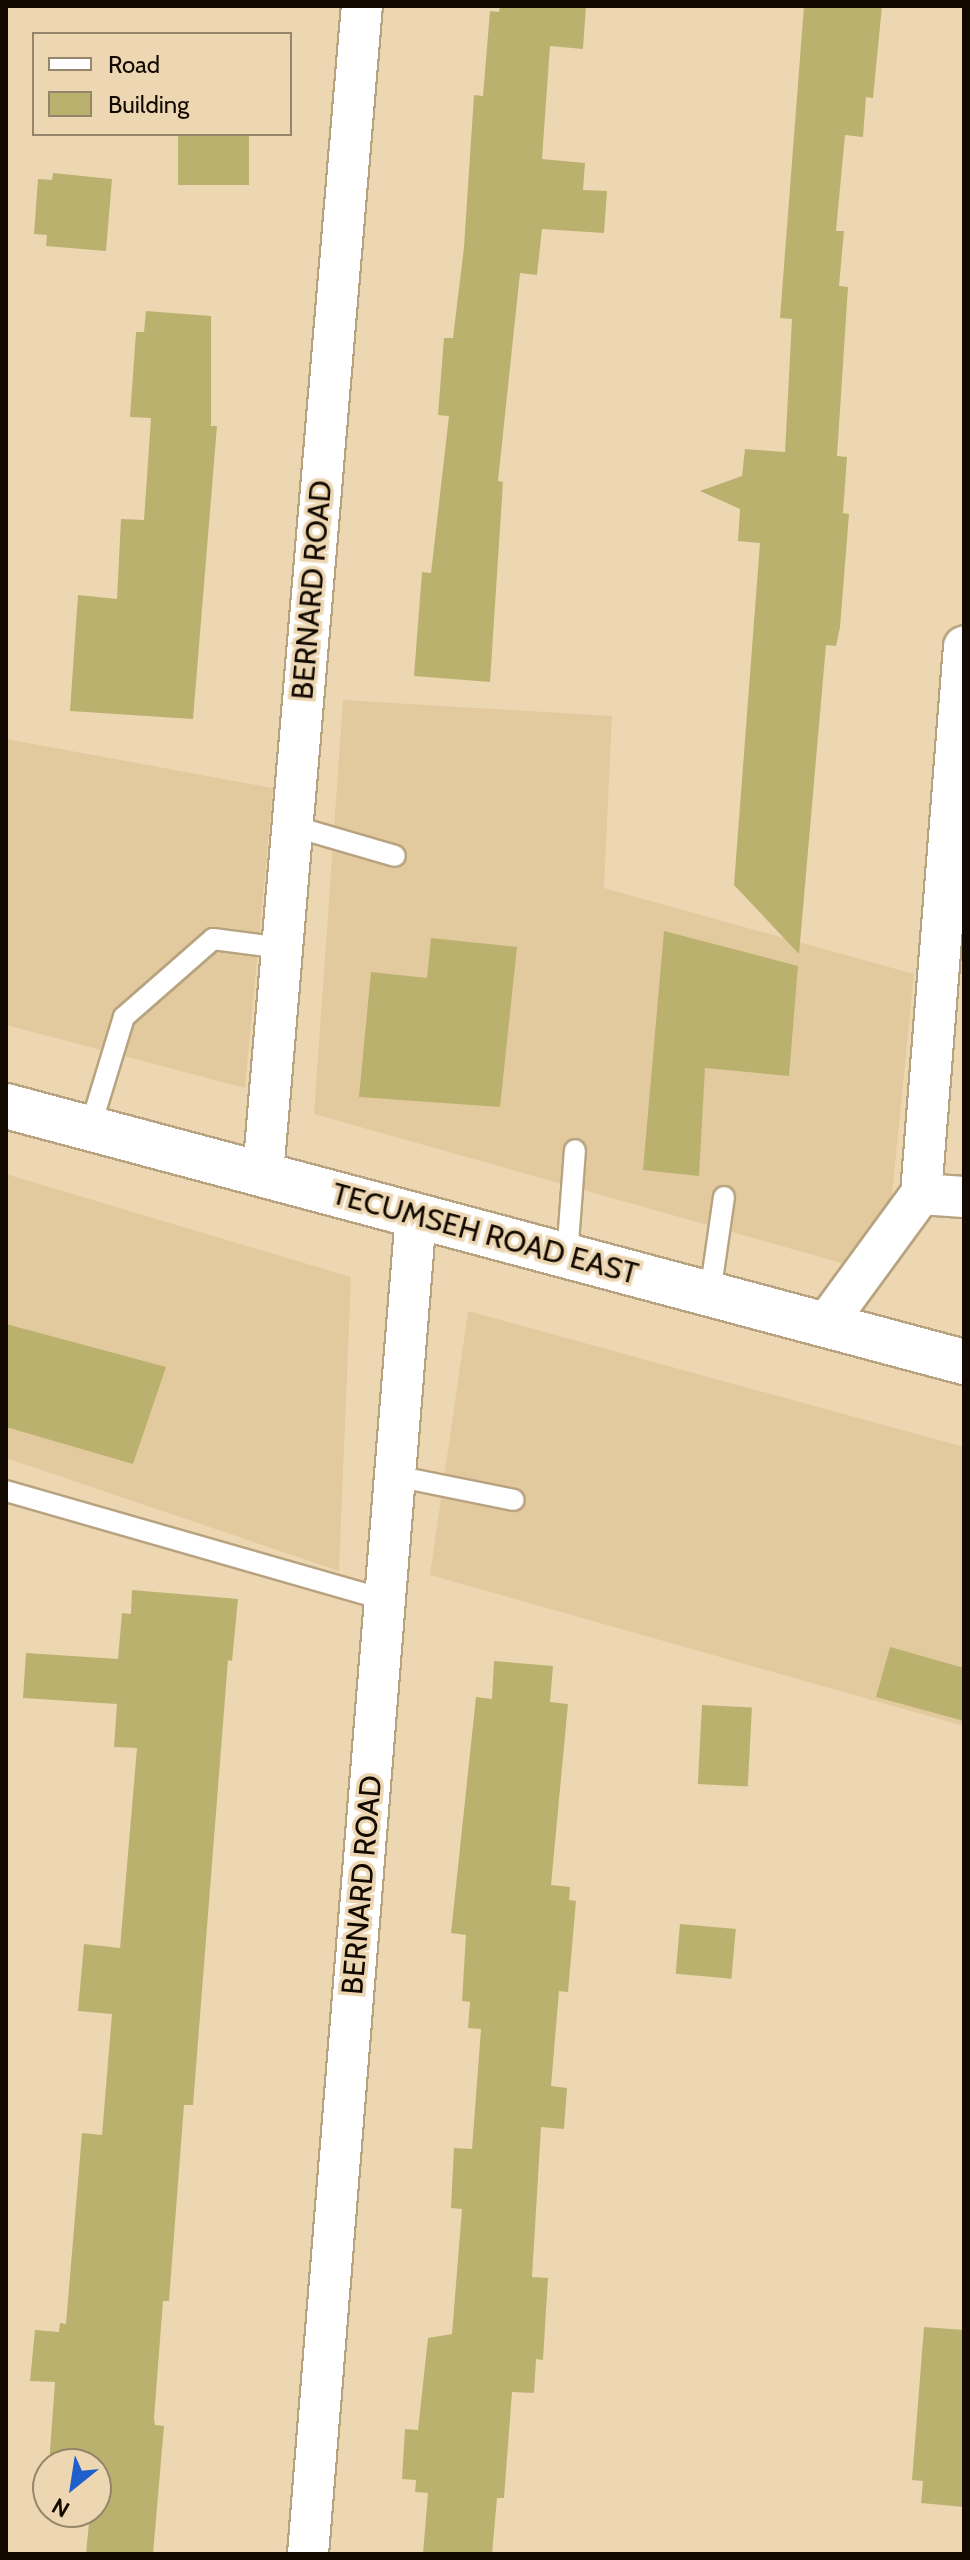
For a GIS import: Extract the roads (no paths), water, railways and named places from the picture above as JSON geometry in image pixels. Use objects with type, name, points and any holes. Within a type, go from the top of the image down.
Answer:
[{"type":"main road","name":"TECUMSEH ROAD EAST","points":[[6,1106],[964,1362]]},
{"type":"street","name":"BERNARD ROAD","points":[[263,1174],[362,6]]},
{"type":"street","points":[[825,1325],[921,1194],[964,647]]},
{"type":"street","points":[[921,1194],[964,1197]]},
{"type":"street","name":"BERNARD ROAD","points":[[308,2554],[416,1216]]},
{"type":"lane","points":[[292,826],[395,856]]},
{"type":"lane","points":[[90,1128],[124,1017],[213,939],[282,948]]},
{"type":"lane","points":[[567,1256],[575,1150]]},
{"type":"lane","points":[[710,1294],[724,1197]]},
{"type":"lane","points":[[395,1476],[514,1500]]},
{"type":"lane","points":[[6,1491],[385,1600]]}]
